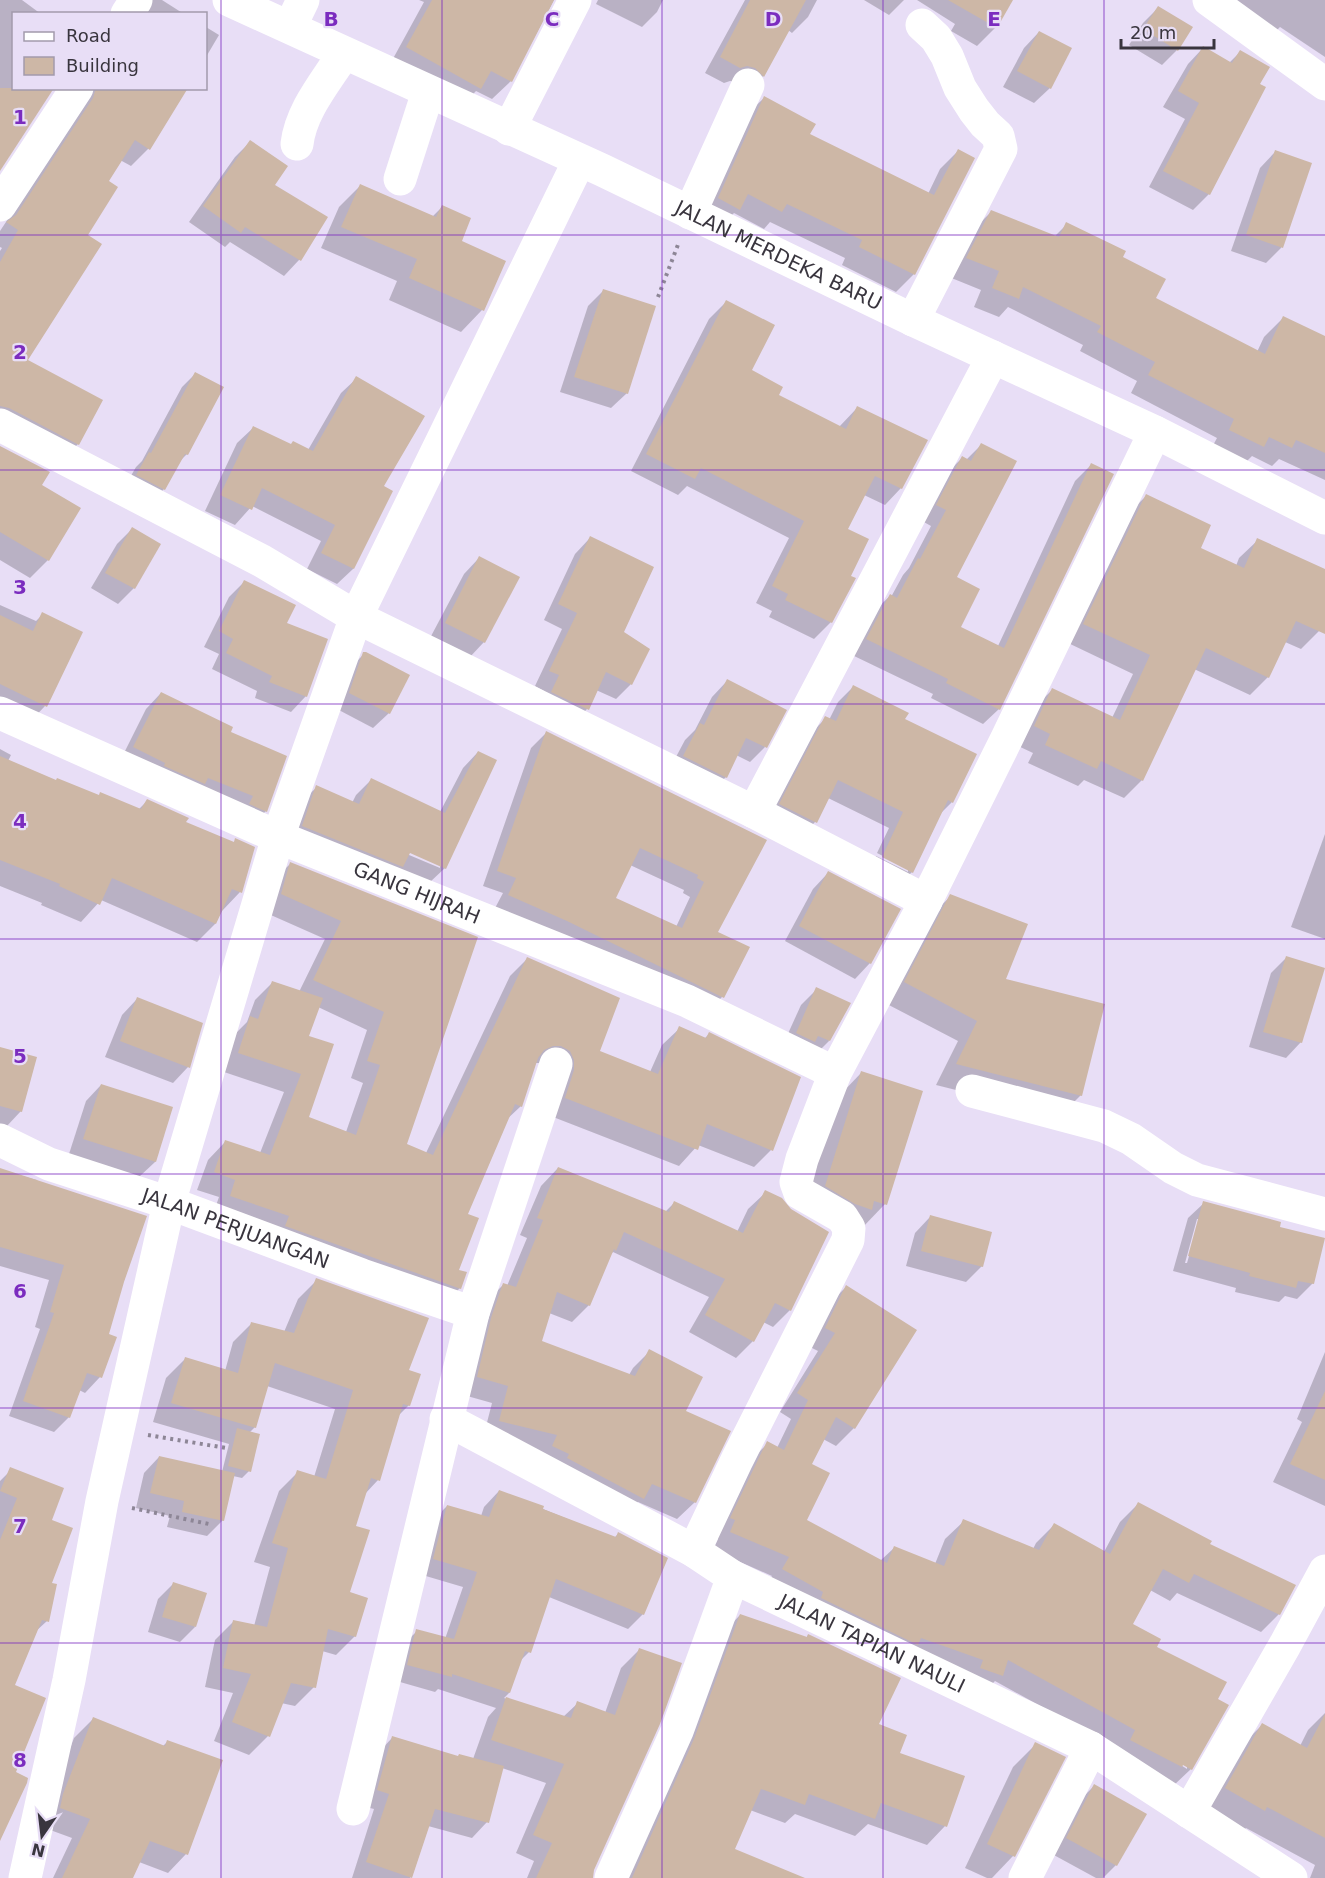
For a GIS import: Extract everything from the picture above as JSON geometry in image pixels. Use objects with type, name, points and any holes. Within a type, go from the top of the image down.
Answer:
[{"type":"street","name":"JALAN MERDEKA BARU","points":[[229,0],[296,14],[345,53],[602,170],[914,320],[1155,432],[1325,518]]},
{"type":"street","points":[[509,129],[575,0]]},
{"type":"street","points":[[1209,0],[1325,84]]},
{"type":"street","points":[[914,320],[1001,149],[998,136],[985,124],[960,88],[936,38],[922,25]]},
{"type":"street","points":[[297,144],[299,128],[304,116],[345,53]]},
{"type":"street","points":[[690,213],[748,85]]},
{"type":"street","points":[[0,205],[76,90]]},
{"type":"street","points":[[400,179],[428,92]]},
{"type":"street","points":[[25,1878],[69,1680],[102,1501],[170,1203],[278,837],[356,617],[579,161]]},
{"type":"street","points":[[754,812],[993,357]]},
{"type":"street","points":[[0,425],[262,561],[356,617],[754,812],[926,901]]},
{"type":"street","points":[[694,1551],[737,1460],[848,1240],[849,1228],[842,1217],[800,1193],[796,1182],[802,1159],[835,1073],[926,901],[1155,432]]},
{"type":"street","name":"GANG HIJRAH","points":[[0,712],[278,837],[687,1001],[835,1073]]},
{"type":"street","points":[[353,1809],[472,1313],[556,1064]]},
{"type":"street","points":[[972,1091],[1104,1125],[1131,1139],[1173,1168],[1197,1180],[1325,1214]]},
{"type":"street","name":"JALAN PERJUANGAN","points":[[0,1140],[49,1164],[170,1203],[362,1275],[472,1313]]},
{"type":"street","name":"JALAN TAPIAN NAULI","points":[[446,1419],[694,1551],[733,1577],[1091,1748],[1291,1878]]},
{"type":"street","points":[[1189,1812],[1325,1571]]},
{"type":"street","points":[[611,1878],[677,1731],[733,1577]]},
{"type":"street","points":[[1025,1878],[1091,1748]]},
{"type":"path","points":[[658,297],[690,213]]},
{"type":"path","points":[[118,1431],[226,1448]]},
{"type":"path","points":[[102,1501],[209,1524]]},
{"type":"building","points":[[432,0],[554,0],[512,82],[491,71],[481,89],[406,47]]},
{"type":"building","points":[[750,0],[806,0],[764,77],[755,68],[747,66],[740,68],[720,57]]},
{"type":"building","points":[[948,0],[1013,0],[997,28]]},
{"type":"building","points":[[1158,6],[1193,27],[1178,51],[1143,29]]},
{"type":"building","points":[[1039,31],[1072,48],[1051,89],[1017,71]]},
{"type":"building","points":[[1203,46],[1232,63],[1240,50],[1270,67],[1260,84],[1266,87],[1210,195],[1163,171],[1199,103],[1178,91]]},
{"type":"building","points":[[0,88],[53,90],[0,171]]},
{"type":"building","points":[[95,90],[187,90],[150,150],[135,140],[109,181],[118,187],[88,235],[102,244],[28,360],[103,400],[79,445],[9,408],[0,406],[0,262],[18,230],[6,222],[16,215],[93,98]]},
{"type":"building","points":[[764,96],[816,124],[810,134],[934,195],[958,149],[975,158],[915,275],[859,247],[862,240],[787,204],[782,212],[748,194],[740,210],[718,198]]},
{"type":"building","points":[[250,140],[288,166],[275,185],[328,217],[301,261],[245,227],[241,233],[203,206]]},
{"type":"building","points":[[1275,150],[1312,163],[1283,248],[1246,235]]},
{"type":"building","points":[[360,184],[436,217],[442,205],[471,218],[462,241],[506,261],[484,311],[409,278],[417,259],[341,227]]},
{"type":"building","points":[[991,210],[1059,237],[1066,222],[1126,251],[1123,257],[1166,279],[1156,298],[1265,354],[1283,316],[1325,336],[1325,453],[1296,440],[1292,448],[1269,437],[1264,447],[1229,430],[1234,419],[1148,375],[1155,362],[1097,332],[1101,326],[1023,287],[1019,299],[992,288],[999,271],[966,258]]},
{"type":"building","points":[[603,289],[656,306],[628,394],[574,377]]},
{"type":"building","points":[[726,300],[775,325],[752,370],[783,387],[779,395],[846,429],[857,406],[928,440],[902,489],[875,476],[848,529],[869,539],[851,576],[856,578],[832,623],[785,600],[788,594],[772,586],[804,521],[701,468],[695,479],[646,454]]},
{"type":"building","points":[[195,372],[224,387],[188,455],[185,454],[165,490],[136,475],[149,452],[151,453]]},
{"type":"building","points":[[356,376],[425,416],[384,486],[393,491],[354,569],[321,553],[335,525],[262,488],[252,510],[220,495],[253,426],[291,444],[293,441],[313,451]]},
{"type":"building","points":[[981,443],[1017,461],[957,577],[980,589],[961,627],[1004,648],[1091,463],[1114,474],[1000,710],[946,683],[948,679],[866,639],[890,594],[897,598],[946,510],[936,505],[962,456],[971,461]]},
{"type":"building","points":[[0,446],[50,472],[42,485],[81,508],[49,561],[0,532]]},
{"type":"building","points":[[1146,494],[1211,525],[1201,548],[1244,568],[1257,538],[1325,569],[1325,634],[1296,621],[1269,678],[1206,648],[1143,781],[1101,761],[1097,769],[1045,745],[1050,734],[1034,726],[1052,688],[1120,720],[1150,655],[1083,624]]},
{"type":"building","points":[[132,527],[161,544],[135,589],[105,573]]},
{"type":"building","points":[[590,536],[654,567],[624,632],[650,649],[632,685],[606,672],[589,710],[551,692],[559,675],[549,671],[577,613],[558,604]]},
{"type":"building","points":[[479,556],[520,577],[485,643],[445,623]]},
{"type":"building","points":[[244,580],[296,605],[287,623],[328,639],[307,697],[269,682],[272,676],[226,653],[233,639],[219,631]]},
{"type":"building","points":[[42,612],[83,632],[47,707],[0,684],[0,615],[33,631]]},
{"type":"building","points":[[363,652],[410,675],[390,714],[349,693]]},
{"type":"building","points":[[727,679],[787,710],[767,748],[746,738],[727,778],[683,756],[700,723],[704,725]]},
{"type":"building","points":[[853,685],[909,713],[905,719],[977,754],[953,803],[948,800],[913,873],[882,857],[903,812],[838,780],[817,823],[779,804],[825,716],[836,721]]},
{"type":"building","points":[[161,692],[233,727],[231,732],[287,756],[267,812],[249,804],[253,796],[208,778],[205,784],[164,766],[165,763],[133,747]]},
{"type":"building","points":[[546,731],[767,840],[718,932],[750,947],[724,998],[567,921],[508,895],[516,878],[497,871]],"holes":[[[640,848],[698,875],[697,878],[704,882],[682,928],[616,898]]]},
{"type":"building","points":[[478,751],[497,760],[446,869],[410,853],[403,867],[302,826],[316,785],[359,804],[371,778],[445,813]]},
{"type":"building","points":[[0,756],[56,780],[57,778],[99,795],[100,792],[141,809],[147,799],[189,818],[186,822],[234,842],[235,838],[255,847],[242,893],[232,889],[216,924],[112,878],[100,905],[59,886],[60,884],[0,860]]},
{"type":"building","points":[[290,862],[478,937],[407,1144],[433,1155],[527,957],[620,998],[600,1051],[658,1074],[679,1026],[706,1038],[709,1032],[801,1077],[773,1151],[707,1124],[698,1150],[565,1098],[574,1070],[574,1060],[570,1051],[561,1046],[553,1046],[544,1050],[538,1058],[522,1107],[515,1104],[468,1214],[479,1218],[459,1270],[467,1272],[461,1289],[285,1226],[289,1216],[230,1196],[235,1180],[214,1172],[225,1140],[270,1155],[301,1074],[238,1053],[250,1016],[258,1019],[272,981],[323,998],[309,1036],[334,1044],[309,1117],[356,1135],[380,1065],[367,1061],[384,1012],[313,980],[341,921],[281,894]]},
{"type":"building","points":[[828,871],[901,909],[871,964],[799,926]]},
{"type":"building","points":[[950,894],[1028,924],[1006,979],[1105,1004],[1082,1096],[956,1064],[977,1021],[904,982]]},
{"type":"building","points":[[1286,956],[1325,968],[1302,1043],[1263,1032]]},
{"type":"building","points":[[816,987],[851,1003],[830,1041],[818,1036],[815,1042],[796,1033]]},
{"type":"building","points":[[137,997],[203,1023],[190,1068],[120,1041]]},
{"type":"building","points":[[0,1047],[37,1057],[22,1112],[0,1106]]},
{"type":"building","points":[[861,1071],[923,1091],[887,1205],[874,1201],[872,1210],[855,1204],[825,1186]]},
{"type":"building","points":[[101,1084],[173,1107],[156,1162],[83,1139]]},
{"type":"building","points":[[558,1167],[669,1212],[674,1201],[743,1233],[765,1190],[782,1198],[791,1209],[829,1232],[791,1311],[775,1303],[754,1342],[705,1315],[725,1279],[624,1232],[616,1251],[614,1249],[590,1306],[557,1292],[542,1341],[635,1376],[649,1349],[703,1377],[686,1411],[731,1431],[696,1503],[652,1484],[644,1499],[567,1458],[569,1454],[552,1446],[557,1435],[499,1421],[508,1386],[477,1377],[491,1318],[503,1283],[516,1287],[543,1220],[537,1218]]},
{"type":"building","points":[[0,1168],[147,1216],[109,1334],[117,1337],[102,1378],[87,1373],[70,1418],[23,1401],[54,1313],[50,1312],[64,1265],[0,1247]]},
{"type":"building","points":[[1203,1201],[1281,1222],[1280,1227],[1325,1238],[1314,1284],[1298,1281],[1296,1288],[1249,1276],[1250,1273],[1188,1256]]},
{"type":"building","points":[[930,1215],[992,1232],[983,1267],[921,1251]]},
{"type":"building","points":[[316,1278],[429,1318],[409,1370],[421,1374],[410,1406],[403,1404],[380,1481],[371,1478],[356,1526],[370,1530],[350,1592],[368,1598],[356,1637],[328,1629],[316,1688],[291,1683],[270,1737],[232,1722],[251,1674],[223,1668],[233,1620],[267,1627],[288,1548],[272,1543],[297,1470],[326,1479],[353,1390],[275,1363],[256,1428],[171,1403],[185,1357],[238,1373],[251,1322],[294,1333]]},
{"type":"building","points":[[846,1285],[917,1330],[855,1429],[836,1417],[812,1464],[830,1473],[807,1520],[887,1563],[894,1546],[944,1566],[963,1519],[1039,1550],[1054,1523],[1110,1554],[1138,1502],[1212,1541],[1210,1544],[1296,1585],[1280,1615],[1194,1574],[1189,1583],[1163,1569],[1133,1624],[1161,1639],[1157,1647],[1227,1682],[1218,1699],[1229,1705],[1192,1770],[1130,1740],[1135,1730],[1008,1660],[1003,1676],[980,1668],[983,1660],[921,1638],[918,1645],[821,1598],[823,1592],[782,1569],[789,1557],[730,1532],[735,1520],[730,1518],[767,1441],[784,1450],[808,1400],[797,1393],[835,1333],[825,1328]]},
{"type":"building","points":[[1325,1391],[1325,1480],[1290,1464]]},
{"type":"building","points":[[237,1428],[260,1434],[251,1472],[228,1466]]},
{"type":"building","points":[[159,1456],[235,1473],[224,1521],[182,1512],[184,1501],[150,1493]]},
{"type":"building","points":[[10,1467],[64,1488],[52,1520],[73,1528],[52,1583],[57,1584],[49,1622],[42,1620],[15,1685],[46,1698],[16,1772],[28,1778],[27,1783],[0,1841],[0,1540],[17,1498],[0,1491]]},
{"type":"building","points":[[499,1490],[544,1506],[543,1509],[616,1537],[618,1532],[668,1558],[644,1615],[556,1579],[531,1653],[525,1651],[510,1693],[452,1674],[452,1677],[407,1665],[416,1629],[454,1639],[477,1572],[433,1559],[447,1505],[489,1517]]},
{"type":"building","points":[[173,1582],[207,1593],[196,1627],[162,1617]]},
{"type":"building","points":[[740,1614],[807,1637],[808,1634],[901,1678],[879,1724],[907,1735],[900,1753],[965,1776],[947,1827],[881,1803],[875,1819],[809,1794],[805,1805],[761,1789],[735,1849],[805,1878],[632,1878],[694,1739]]},
{"type":"building","points":[[639,1648],[682,1663],[660,1724],[594,1870],[593,1878],[536,1878],[552,1843],[533,1835],[564,1764],[491,1740],[506,1697],[571,1718],[577,1701],[615,1715]]},
{"type":"building","points":[[1325,1714],[1325,1838],[1267,1807],[1265,1811],[1225,1788],[1262,1723],[1307,1748]]},
{"type":"building","points":[[93,1717],[165,1746],[167,1740],[223,1760],[188,1855],[150,1841],[133,1878],[62,1878],[90,1819],[60,1808],[63,1794]]},
{"type":"building","points":[[392,1736],[458,1756],[459,1754],[504,1766],[489,1823],[435,1809],[412,1878],[366,1862],[389,1794],[377,1790]]},
{"type":"building","points":[[1035,1742],[1066,1757],[1015,1857],[987,1844]]},
{"type":"building","points":[[1094,1784],[1147,1814],[1117,1866],[1066,1838]]}]
